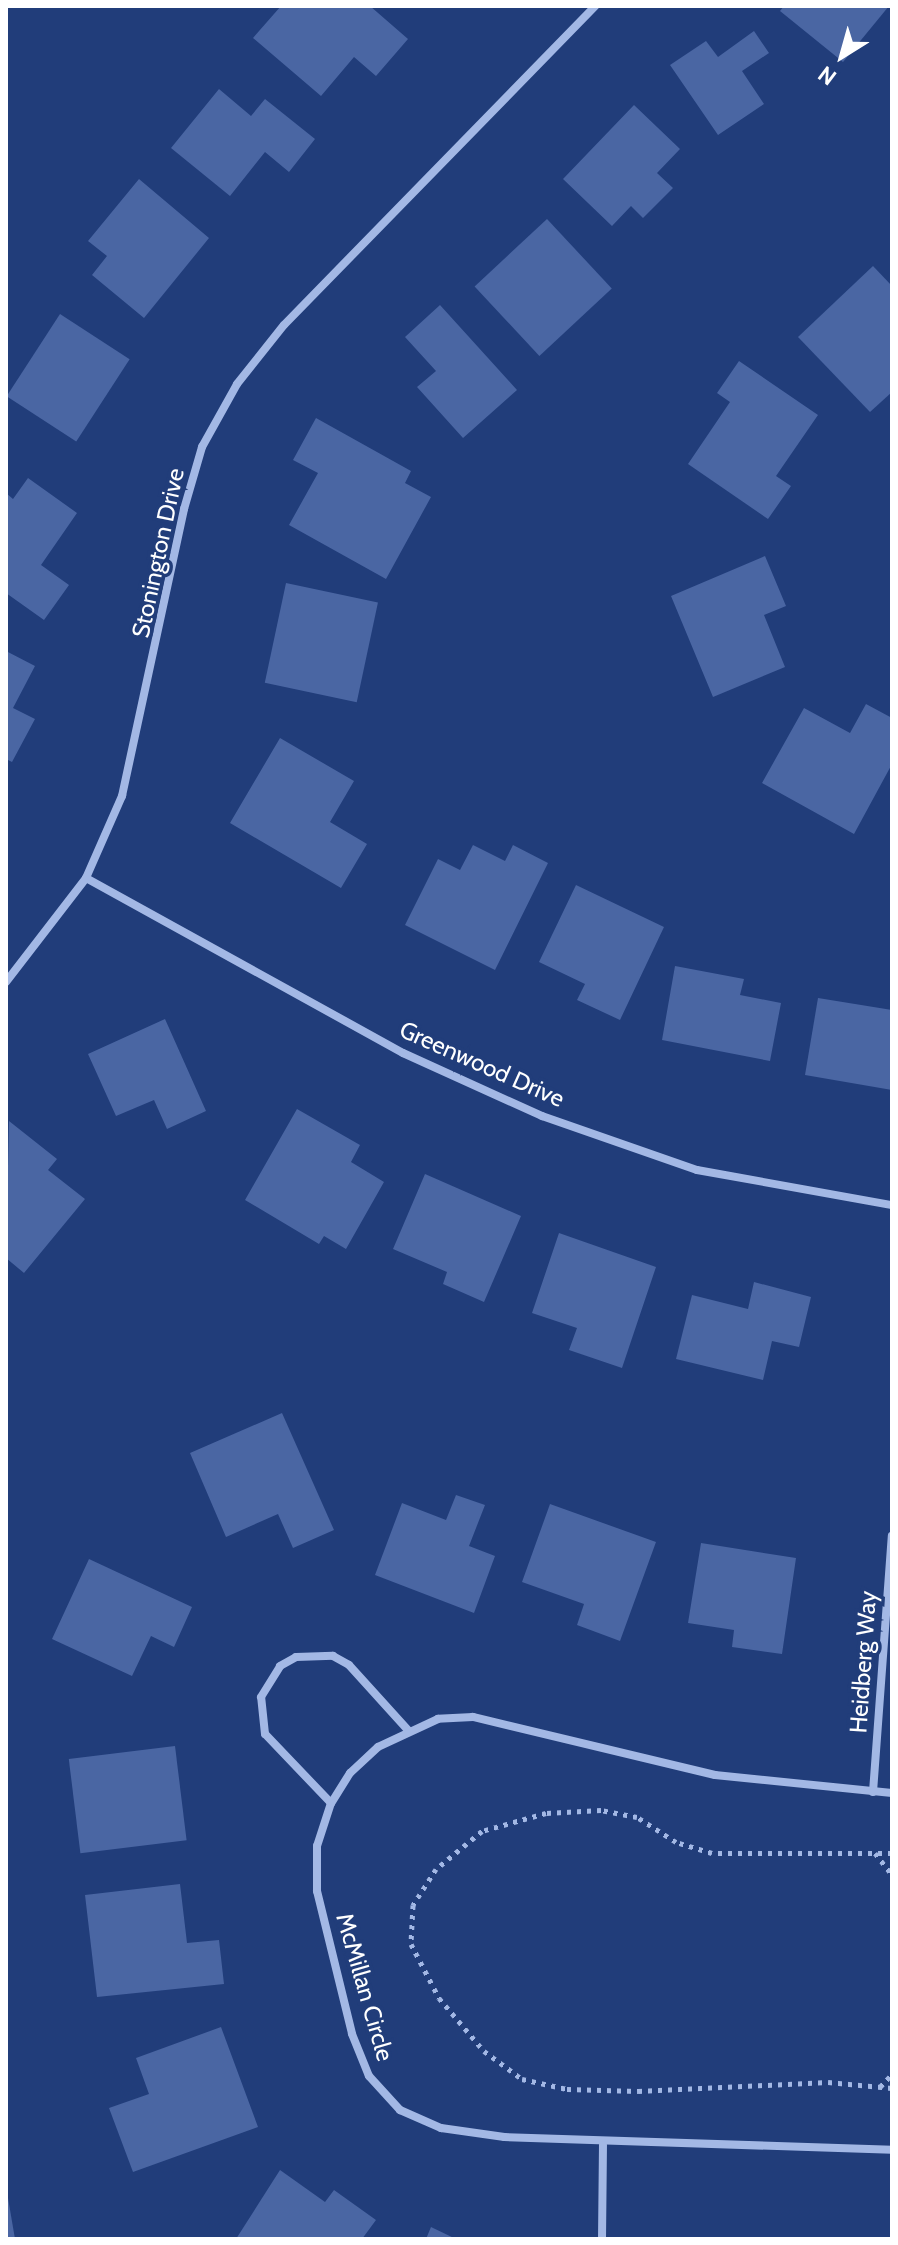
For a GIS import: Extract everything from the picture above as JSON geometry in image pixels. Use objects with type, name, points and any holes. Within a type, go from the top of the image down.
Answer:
[{"type":"street","name":"Stonington Drive","points":[[6,982],[86,878],[122,796],[144,720],[202,447],[237,384],[284,325],[595,6]]},
{"type":"street","name":"Greenwood Drive","points":[[86,878],[403,1053],[542,1116],[697,1170],[892,1205]]},
{"type":"street","name":"Heidberg Way","points":[[873,1792],[892,1536]]},
{"type":"street","points":[[331,1803],[265,1734],[261,1697],[280,1666],[296,1657],[333,1656],[349,1665],[408,1730]]},
{"type":"street","name":"McMillan Circle","points":[[892,1793],[715,1775],[473,1717],[438,1719],[408,1730],[378,1747],[331,1803],[317,1846],[317,1891],[352,2034],[369,2076],[400,2110],[441,2128],[603,2145],[892,2150]]},
{"type":"street","points":[[602,2239],[603,2145]]},
{"type":"path","points":[[892,1853],[712,1853],[676,1842],[637,1817],[601,1810],[546,1813],[482,1831],[436,1869],[413,1905],[411,1944],[439,1998],[484,2051],[522,2079],[567,2089],[638,2091],[828,2082],[892,2088]]},
{"type":"path","points":[[874,1853],[892,1875]]},
{"type":"path","points":[[880,2087],[892,2074]]},
{"type":"building","points":[[281,6],[370,6],[408,39],[376,76],[354,57],[321,96],[253,38]]},
{"type":"building","points":[[784,6],[889,6],[843,62],[780,11]]},
{"type":"building","points":[[754,31],[769,53],[742,71],[764,104],[718,135],[670,65],[706,41],[718,57]]},
{"type":"building","points":[[219,89],[251,116],[265,99],[315,139],[289,172],[265,152],[230,196],[171,148]]},
{"type":"building","points":[[634,105],[680,149],[657,173],[673,188],[643,218],[631,206],[612,226],[563,179]]},
{"type":"building","points":[[139,179],[209,238],[144,318],[92,275],[107,256],[88,241]]},
{"type":"building","points":[[547,219],[612,288],[539,356],[475,287]]},
{"type":"building","points":[[873,266],[892,286],[892,392],[870,412],[798,337]]},
{"type":"building","points":[[440,305],[517,390],[463,438],[417,387],[436,371],[405,337]]},
{"type":"building","points":[[60,314],[130,359],[76,441],[7,396]]},
{"type":"building","points":[[739,361],[818,415],[776,476],[791,486],[768,519],[688,464],[730,402],[717,393]]},
{"type":"building","points":[[316,418],[411,471],[405,483],[431,497],[386,579],[289,525],[318,473],[293,460]]},
{"type":"building","points":[[28,478],[77,513],[41,565],[69,585],[44,620],[6,593],[6,493],[13,499]]},
{"type":"building","points":[[765,556],[786,606],[764,615],[785,667],[713,697],[671,596]]},
{"type":"building","points":[[286,583],[378,603],[357,702],[265,683]]},
{"type":"building","points":[[6,651],[35,666],[13,708],[35,719],[12,762],[6,759]]},
{"type":"building","points":[[866,704],[892,718],[892,764],[854,834],[762,783],[804,708],[850,733]]},
{"type":"building","points":[[280,738],[354,781],[330,822],[367,844],[341,888],[230,823]]},
{"type":"building","points":[[473,845],[505,861],[513,845],[548,863],[495,970],[405,925],[438,859],[460,870]]},
{"type":"building","points":[[576,885],[664,927],[620,1020],[577,1000],[585,984],[539,962]]},
{"type":"building","points":[[675,966],[744,979],[740,995],[781,1003],[770,1061],[662,1040]]},
{"type":"building","points":[[818,998],[892,1010],[892,1090],[805,1075]]},
{"type":"building","points":[[165,1019],[206,1111],[167,1129],[154,1100],[116,1116],[88,1054]]},
{"type":"building","points":[[297,1109],[360,1145],[351,1162],[384,1182],[346,1249],[324,1236],[319,1244],[245,1200]]},
{"type":"building","points":[[9,1121],[57,1159],[48,1170],[85,1199],[24,1273],[6,1258]]},
{"type":"building","points":[[425,1174],[521,1216],[484,1302],[443,1284],[447,1272],[393,1249]]},
{"type":"building","points":[[559,1233],[656,1267],[622,1368],[569,1350],[577,1328],[532,1313]]},
{"type":"building","points":[[754,1282],[811,1297],[799,1347],[772,1341],[763,1380],[676,1359],[692,1295],[748,1309]]},
{"type":"building","points":[[282,1413],[334,1530],[293,1548],[278,1514],[226,1537],[190,1453]]},
{"type":"building","points":[[456,1495],[485,1505],[469,1546],[495,1556],[474,1613],[375,1575],[402,1503],[446,1520]]},
{"type":"building","points":[[550,1504],[656,1542],[620,1641],[577,1625],[584,1604],[522,1582]]},
{"type":"building","points":[[701,1543],[796,1558],[782,1654],[732,1647],[734,1630],[688,1623]]},
{"type":"building","points":[[89,1559],[192,1607],[174,1647],[151,1636],[132,1676],[52,1639]]},
{"type":"building","points":[[175,1746],[187,1840],[80,1853],[69,1759]]},
{"type":"building","points":[[180,1884],[187,1943],[219,1940],[224,1984],[97,1997],[85,1895]]},
{"type":"building","points":[[221,2027],[258,2127],[133,2172],[109,2108],[149,2094],[136,2058]]},
{"type":"building","points":[[280,2170],[325,2202],[334,2190],[376,2220],[362,2239],[236,2239]]},
{"type":"building","points":[[8,2198],[15,2239],[6,2239]]},
{"type":"building","points":[[431,2227],[456,2239],[426,2239]]}]
